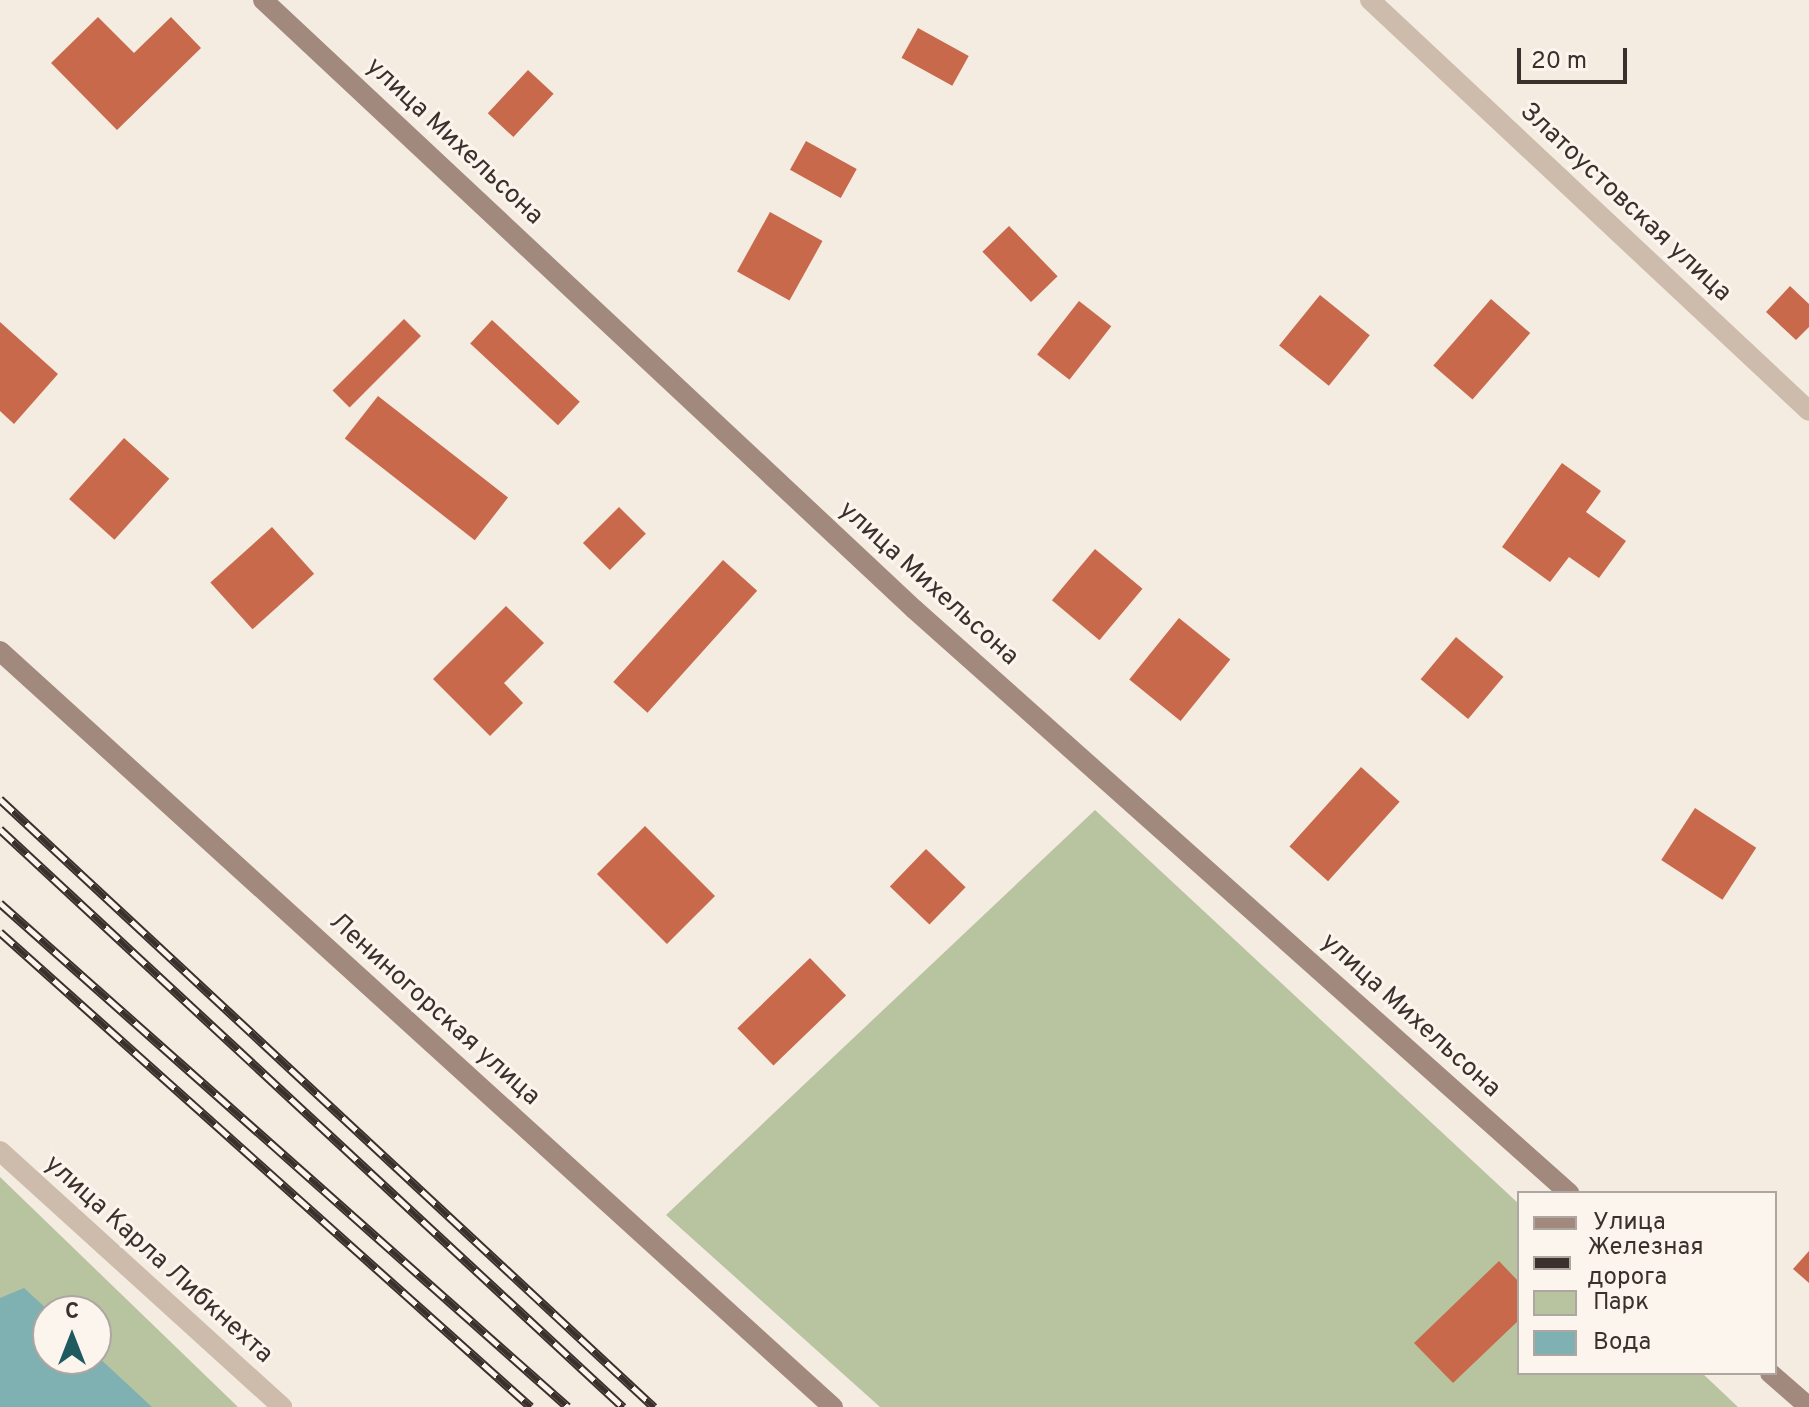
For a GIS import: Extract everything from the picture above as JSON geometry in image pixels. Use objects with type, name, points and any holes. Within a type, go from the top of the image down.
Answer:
[{"type":"street","name":"улица Михельсона","points":[[263,0],[914,609],[1567,1191]]},
{"type":"street","name":"Златоустовская улица","points":[[1370,0],[1809,411]]},
{"type":"street","name":"Лениногорская улица","points":[[0,651],[833,1407]]},
{"type":"street","name":"улица Карла Либкнехта","points":[[0,1151],[282,1407]]},
{"type":"street","points":[[1772,1375],[1809,1407]]},
{"type":"green space","points":[[1095,810],[1517,1202],[1517,1375],[1704,1375],[1738,1407],[880,1407],[666,1215]]},
{"type":"green space","points":[[0,1177],[238,1407],[0,1407]]},
{"type":"water","points":[[24,1288],[32,1295],[32,1375],[112,1375],[112,1370],[152,1407],[0,1407],[0,1298]]},
{"type":"building","points":[[98,17],[134,53],[171,17],[201,48],[117,130],[51,63]]},
{"type":"building","points":[[918,28],[969,56],[952,86],[902,58]]},
{"type":"building","points":[[528,70],[554,94],[513,137],[488,113]]},
{"type":"building","points":[[806,141],[857,169],[841,198],[790,170]]},
{"type":"building","points":[[770,212],[822,241],[790,301],[737,271]]},
{"type":"building","points":[[1009,226],[1058,276],[1031,302],[982,252]]},
{"type":"building","points":[[1790,286],[1809,304],[1809,327],[1796,340],[1766,312]]},
{"type":"building","points":[[1320,295],[1370,335],[1329,386],[1279,346]]},
{"type":"building","points":[[1491,299],[1530,333],[1473,400],[1433,365]]},
{"type":"building","points":[[1079,301],[1111,326],[1069,380],[1037,355]]},
{"type":"building","points":[[404,319],[421,336],[350,407],[333,390]]},
{"type":"building","points":[[492,320],[580,402],[558,425],[470,343]]},
{"type":"building","points":[[0,322],[58,374],[14,424],[0,411]]},
{"type":"building","points":[[378,396],[508,498],[475,540],[345,439]]},
{"type":"building","points":[[124,438],[169,479],[114,540],[69,499]]},
{"type":"building","points":[[1562,463],[1601,491],[1586,512],[1626,541],[1599,578],[1569,557],[1550,582],[1502,547]]},
{"type":"building","points":[[619,507],[646,534],[610,570],[583,543]]},
{"type":"building","points":[[272,527],[314,574],[252,629],[210,583]]},
{"type":"building","points":[[1095,549],[1142,589],[1099,640],[1052,600]]},
{"type":"building","points":[[723,560],[757,591],[647,713],[613,682]]},
{"type":"building","points":[[506,606],[544,643],[504,683],[523,703],[490,736],[433,679]]},
{"type":"building","points":[[1179,618],[1230,660],[1181,721],[1129,679]]},
{"type":"building","points":[[1456,637],[1503,677],[1468,719],[1421,679]]},
{"type":"building","points":[[1361,767],[1400,802],[1328,881],[1289,847]]},
{"type":"building","points":[[1695,808],[1756,848],[1722,900],[1661,860]]},
{"type":"building","points":[[645,826],[715,896],[667,944],[597,874]]},
{"type":"building","points":[[926,849],[966,887],[929,925],[890,886]]},
{"type":"building","points":[[810,958],[846,995],[773,1066],[737,1028]]},
{"type":"building","points":[[1809,1251],[1809,1283],[1793,1269]]},
{"type":"building","points":[[1499,1261],[1517,1280],[1517,1322],[1453,1383],[1414,1343]]},
{"type":"railway","points":[[0,799],[654,1407]]},
{"type":"railway","points":[[0,829],[623,1407]]},
{"type":"railway","points":[[0,903],[568,1407]]},
{"type":"railway","points":[[0,932],[531,1407]]}]
